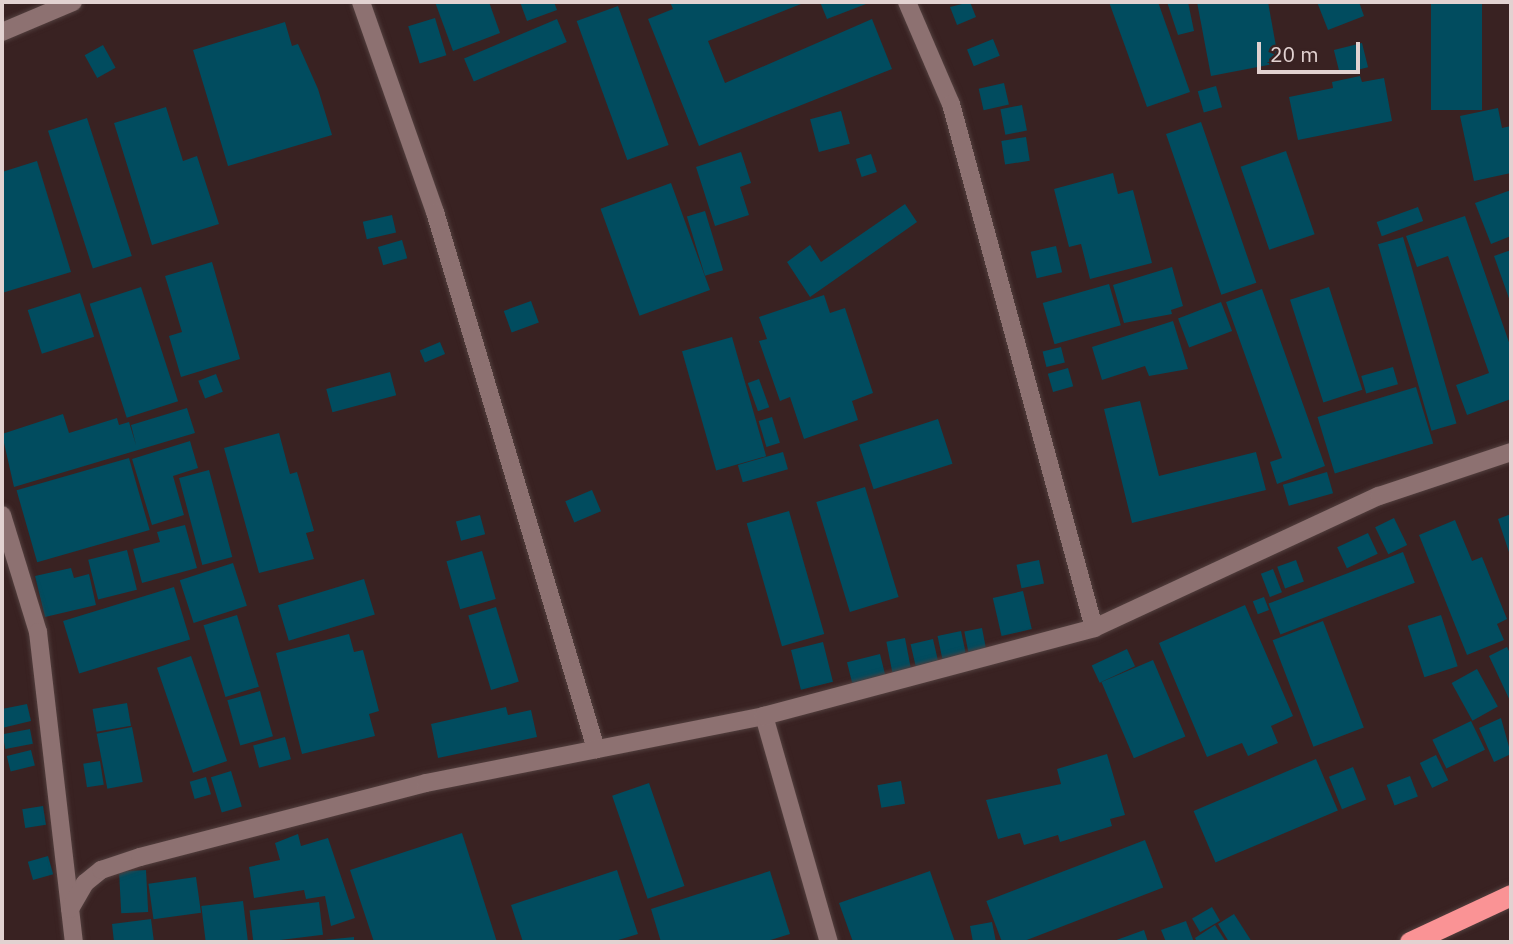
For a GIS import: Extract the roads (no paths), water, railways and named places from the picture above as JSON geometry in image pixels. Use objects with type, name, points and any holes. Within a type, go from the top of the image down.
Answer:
[{"type":"highway","points":[[1410,942],[1511,895]]},
{"type":"street","points":[[2,32],[73,2]]},
{"type":"street","points":[[361,2],[435,212],[596,750]]},
{"type":"street","points":[[907,2],[951,104],[1094,628]]},
{"type":"street","points":[[71,909],[85,883],[101,870],[140,857],[426,783],[764,716],[1094,628],[1379,496],[1511,452]]},
{"type":"street","points":[[2,515],[38,632],[75,942]]},
{"type":"street","points":[[764,716],[829,942]]}]
